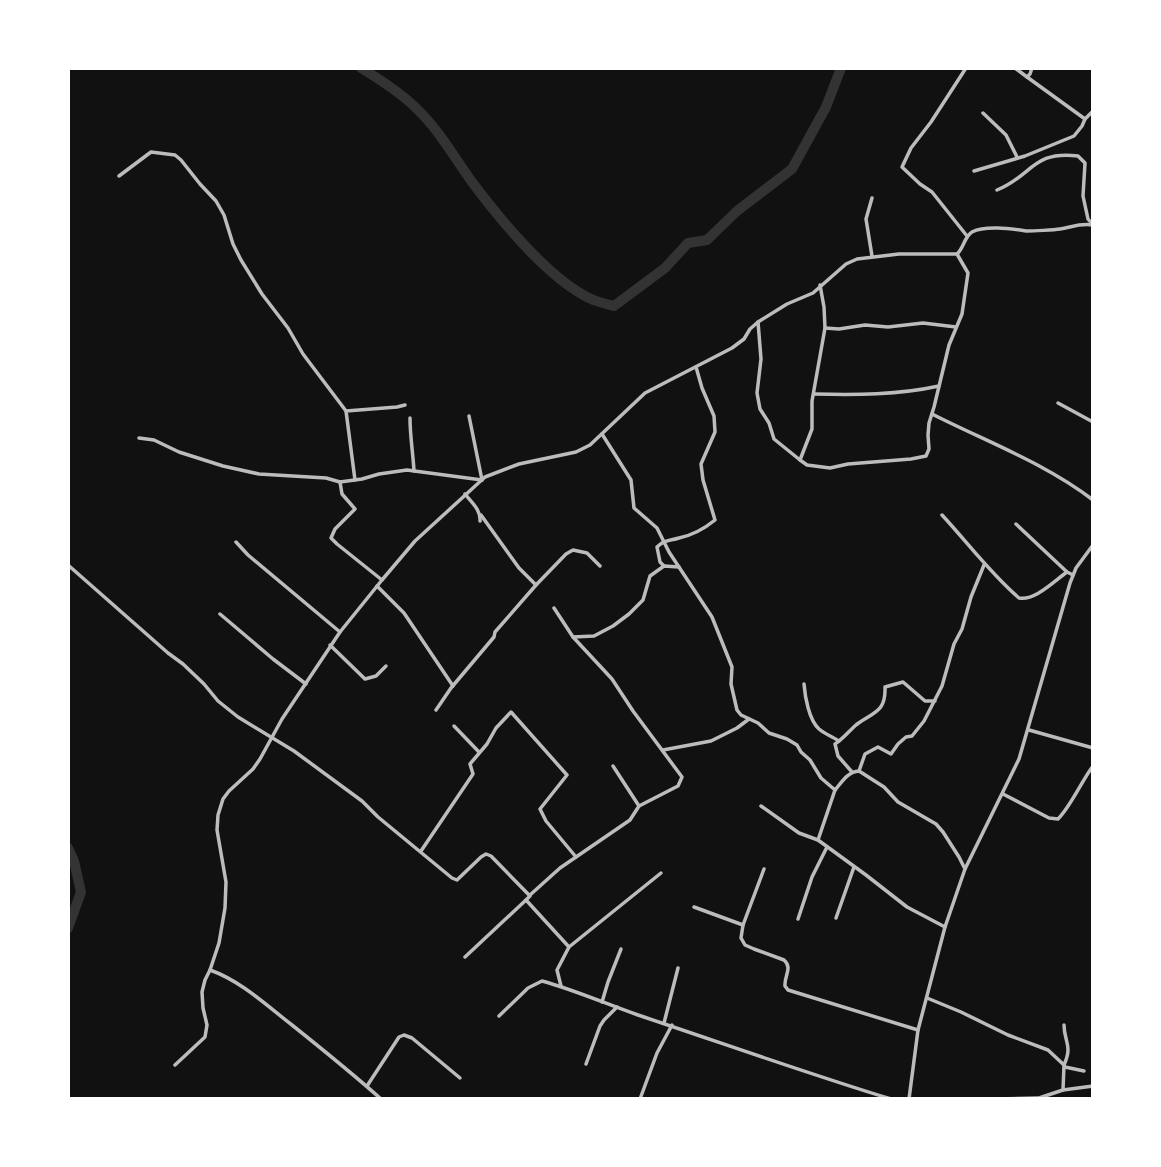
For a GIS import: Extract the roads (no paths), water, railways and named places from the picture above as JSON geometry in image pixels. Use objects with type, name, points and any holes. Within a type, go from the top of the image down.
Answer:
[{"type":"street","points":[[966,68],[911,148],[902,167],[932,192],[967,236]]},
{"type":"street","points":[[1015,68],[1085,118]]},
{"type":"street","points":[[1027,77],[1032,68]]},
{"type":"street","points":[[974,171],[1025,156],[1074,136],[1085,118],[1093,111]]},
{"type":"street","points":[[983,113],[1006,135],[1017,157]]},
{"type":"street","points":[[119,176],[151,152],[175,155],[216,201],[224,215],[233,244],[262,294],[346,411],[355,480]]},
{"type":"street","points":[[997,190],[1013,183],[1039,161],[1057,155],[1078,156],[1085,163],[1083,196],[1088,219],[1093,225]]},
{"type":"street","points":[[872,198],[866,225],[872,256]]},
{"type":"street","points":[[175,1065],[205,1037],[207,1025],[202,992],[219,943],[225,908],[226,882],[217,830],[223,799],[253,769],[274,737],[282,719],[340,632],[415,541],[466,494],[485,477],[519,464],[576,452],[590,445],[645,393],[732,348],[744,339],[758,322],[787,304],[813,293],[846,264],[857,259],[899,254],[957,254],[967,236],[979,230],[1059,230],[1073,225],[1093,225]]},
{"type":"street","points":[[758,322],[761,359],[757,393],[760,408],[774,439],[807,466],[830,468],[877,460],[926,456],[929,449],[929,423],[949,345],[962,314],[968,273],[957,254]]},
{"type":"street","points":[[800,460],[812,429],[814,394],[825,328],[820,285]]},
{"type":"street","points":[[825,328],[865,325],[888,327],[923,323],[956,327]]},
{"type":"street","points":[[664,566],[660,562],[657,547],[664,541],[705,528],[715,520],[701,464],[715,432],[714,416],[696,367]]},
{"type":"street","points":[[814,394],[894,393],[939,386]]},
{"type":"street","points":[[1058,404],[1093,422]]},
{"type":"street","points":[[346,411],[405,405]]},
{"type":"street","points":[[932,414],[1074,485],[1093,500]]},
{"type":"street","points":[[469,416],[482,480]]},
{"type":"street","points":[[410,418],[414,471]]},
{"type":"street","points":[[602,434],[631,480],[634,508],[657,528],[712,617],[732,667],[731,684],[735,704],[741,715],[758,723],[769,733],[797,745],[821,778],[835,790]]},
{"type":"street","points":[[139,438],[154,440],[179,452],[259,474],[326,478],[340,482],[407,470],[482,480]]},
{"type":"street","points":[[340,482],[342,494],[355,509],[335,529],[331,538],[382,580]]},
{"type":"street","points":[[466,494],[519,568],[536,585]]},
{"type":"street","points":[[480,522],[481,515]]},
{"type":"street","points":[[942,515],[984,565],[1019,598],[1024,600],[1037,593],[1067,572]]},
{"type":"street","points":[[1016,523],[1073,575]]},
{"type":"street","points":[[236,542],[340,632]]},
{"type":"street","points":[[909,1099],[918,1030],[944,927],[965,869],[1019,759],[1073,575],[1093,545]]},
{"type":"street","points":[[436,710],[494,637],[495,632],[566,554],[573,550],[587,553],[600,566]]},
{"type":"street","points":[[859,771],[865,754],[878,747],[891,754],[906,737],[912,736],[924,721],[942,686],[954,644],[962,629],[984,565]]},
{"type":"street","points":[[573,637],[594,636],[629,614],[643,600],[649,576],[664,566],[679,567]]},
{"type":"street","points":[[70,569],[183,664],[218,701],[238,717],[274,737],[362,801],[452,878],[457,880],[481,857],[486,854],[491,856],[569,947]]},
{"type":"street","points":[[377,586],[404,613],[453,686]]},
{"type":"street","points":[[465,957],[560,867],[630,820],[639,806],[678,786],[682,777],[612,679],[573,637],[554,608]]},
{"type":"street","points":[[220,614],[306,684]]},
{"type":"street","points":[[330,645],[365,679],[376,676],[386,666]]},
{"type":"street","points":[[852,772],[838,756],[835,744],[878,712],[886,696],[885,687],[903,682],[925,701],[935,701]]},
{"type":"street","points":[[804,684],[813,722],[819,729],[839,741]]},
{"type":"street","points":[[421,851],[474,775],[470,764],[511,712],[567,775],[540,808],[546,821],[576,857]]},
{"type":"street","points":[[663,750],[710,741],[749,719]]},
{"type":"street","points":[[454,726],[479,752]]},
{"type":"street","points":[[1028,730],[1093,748]]},
{"type":"street","points":[[613,766],[639,806]]},
{"type":"street","points":[[1003,794],[1049,818],[1058,819],[1093,766]]},
{"type":"street","points":[[818,841],[835,790],[852,772],[859,771],[884,787],[898,802],[936,824],[965,869]]},
{"type":"street","points":[[761,806],[799,833],[818,841],[907,907],[944,927]]},
{"type":"street","points":[[799,919],[812,877],[827,848]]},
{"type":"street","points":[[836,918],[854,867]]},
{"type":"street","points":[[764,869],[743,925],[741,938],[746,945],[788,963],[785,982],[788,990],[918,1030]]},
{"type":"street","points":[[561,986],[557,970],[569,947],[661,873]]},
{"type":"street","points":[[694,907],[743,925]]},
{"type":"street","points":[[602,1002],[621,949]]},
{"type":"street","points":[[664,1023],[678,968]]},
{"type":"street","points":[[210,970],[223,974],[243,988],[381,1099]]},
{"type":"street","points":[[499,1016],[515,999],[542,981],[891,1099]]},
{"type":"street","points":[[926,998],[1048,1050],[1065,1066],[1084,1071]]},
{"type":"street","points":[[586,1064],[600,1026],[617,1007]]},
{"type":"street","points":[[1063,1090],[1069,1047],[1064,1025]]},
{"type":"street","points":[[640,1099],[657,1053],[672,1026]]},
{"type":"street","points":[[367,1086],[399,1037],[404,1035],[412,1038],[460,1078]]},
{"type":"street","points":[[998,1099],[1036,1099],[1063,1090],[1093,1086]]},
{"type":"waterway","points":[[361,68],[397,92],[425,117],[472,182],[541,262],[573,289],[614,306],[665,268],[688,243],[707,240],[737,211],[792,169],[826,107],[841,68]]},
{"type":"waterway","points":[[68,848],[81,892],[68,928]]}]
